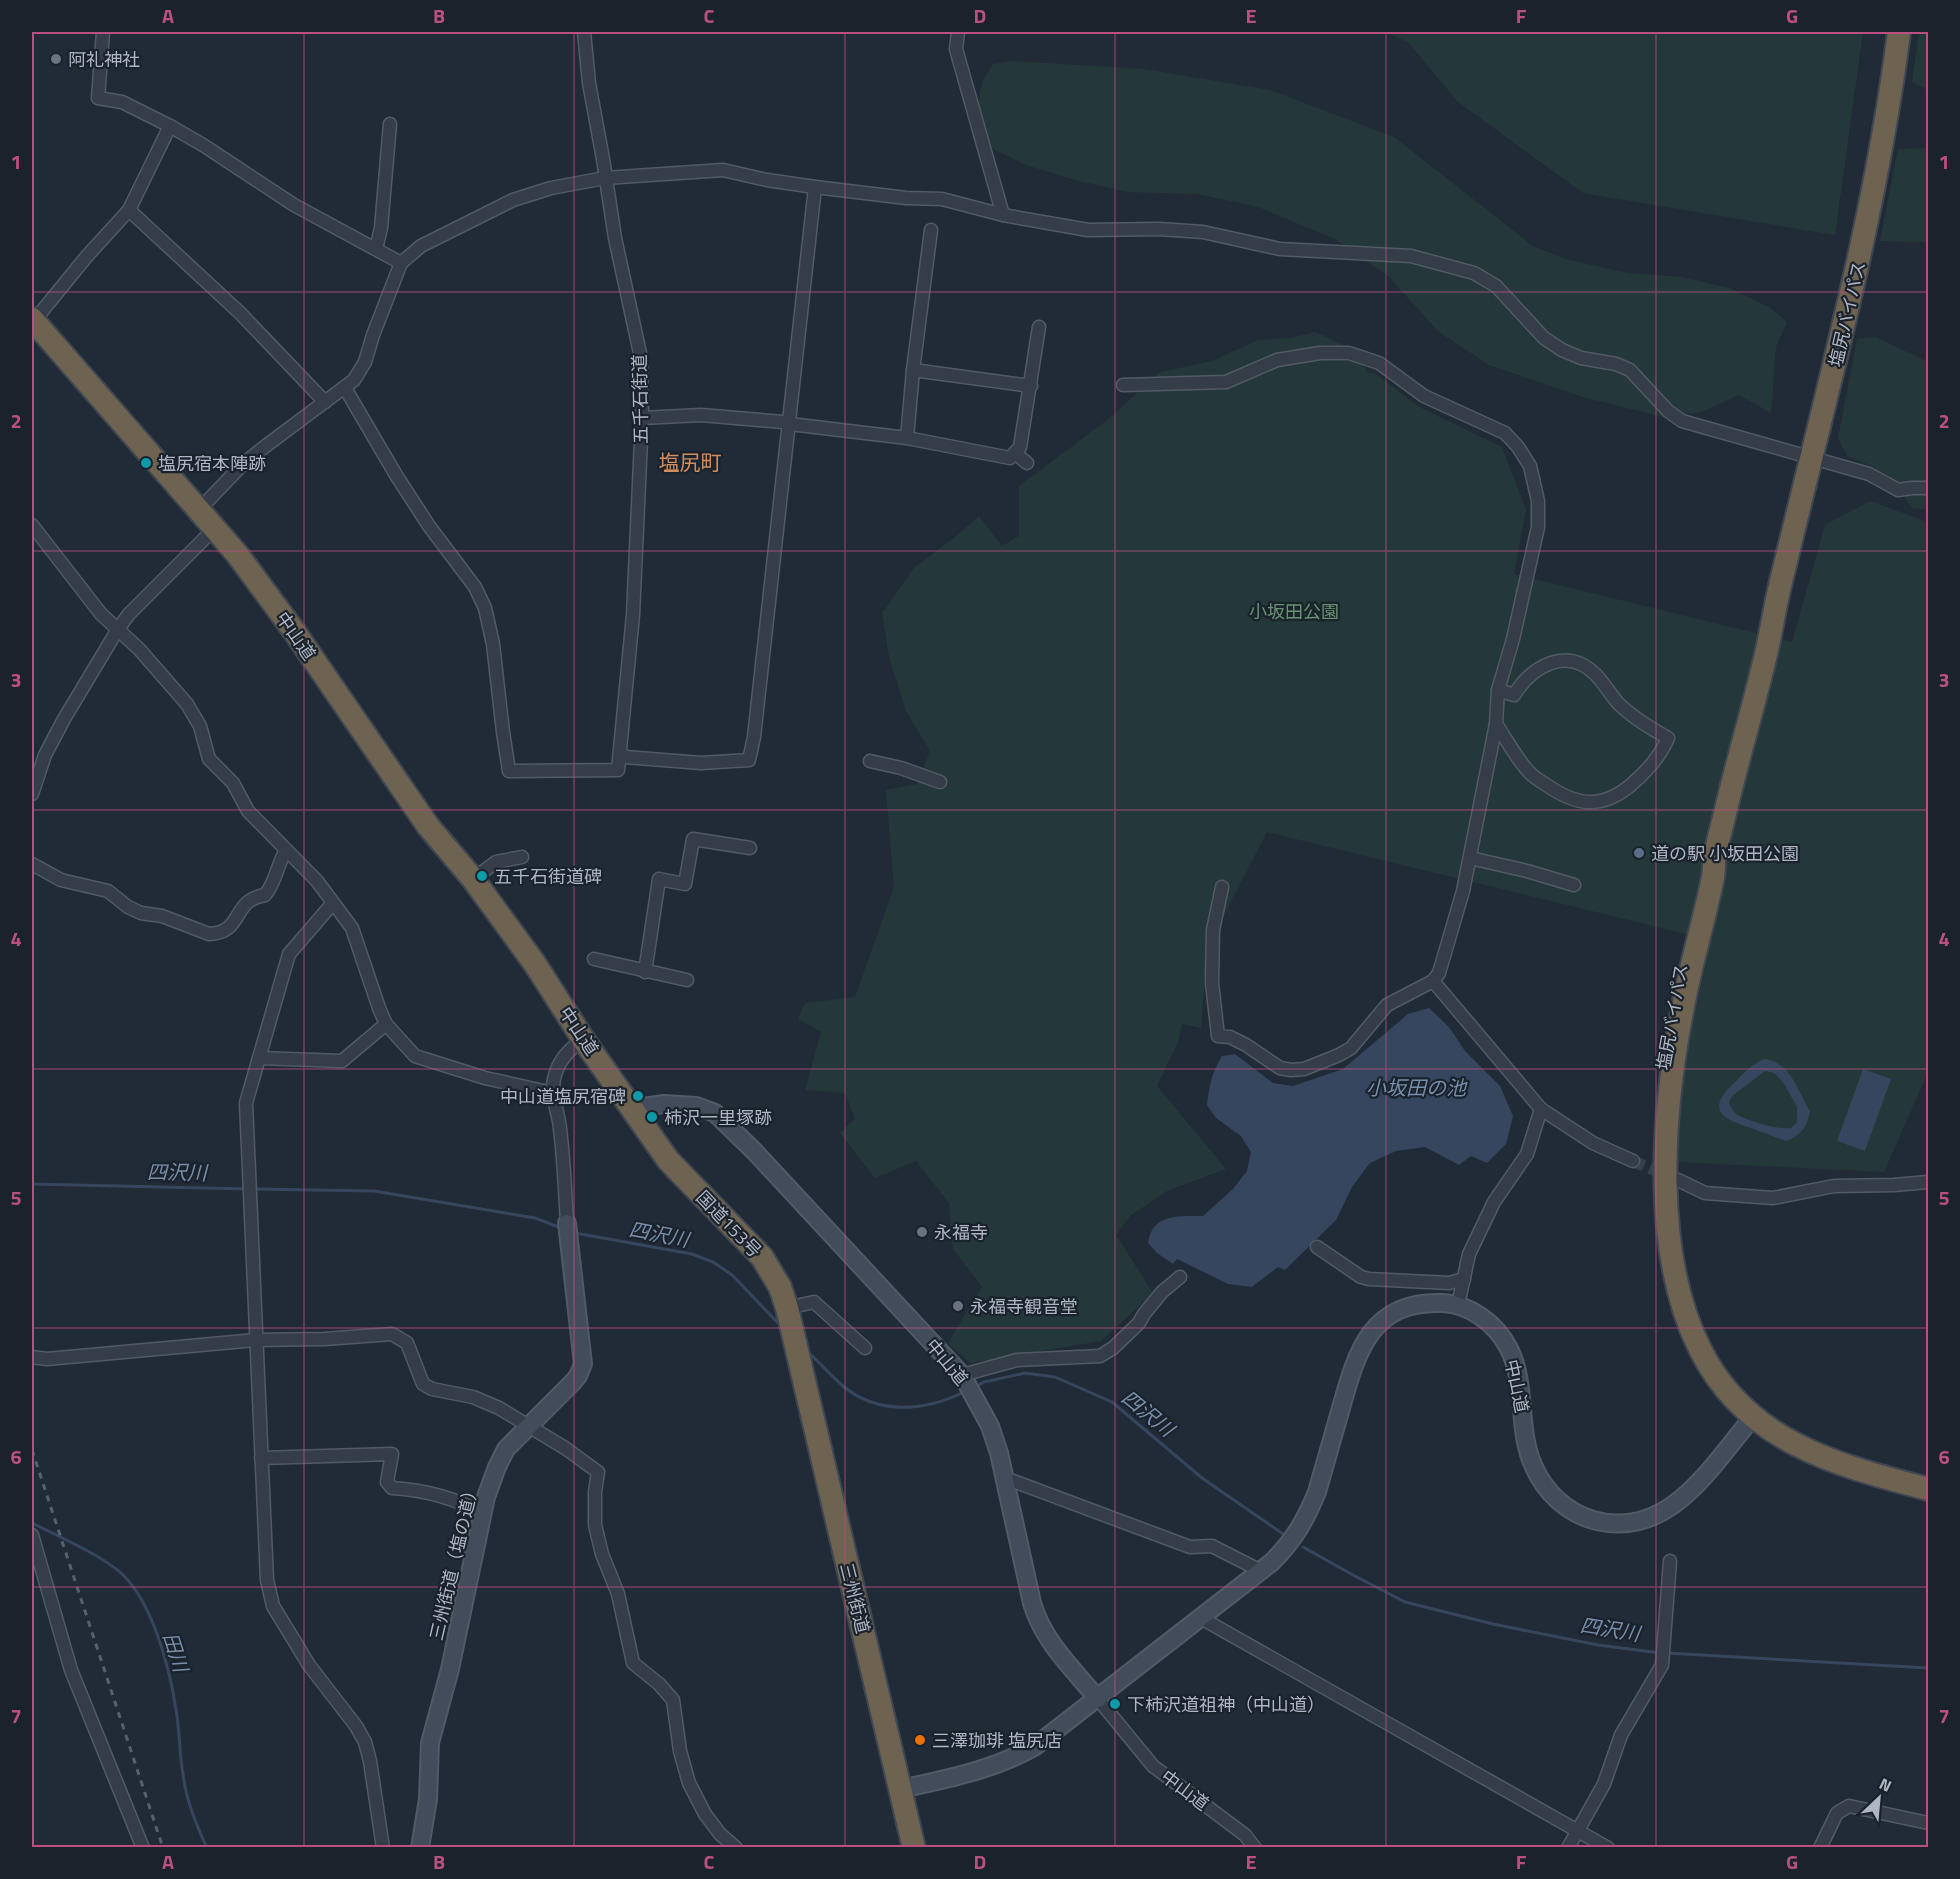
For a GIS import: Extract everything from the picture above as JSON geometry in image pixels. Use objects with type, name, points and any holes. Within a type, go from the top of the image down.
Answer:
[{"type":"highway","name":"塩尻バイパス","points":[[1748,1423],[1705,1381],[1679,1336],[1671,1317],[1660,1273],[1654,1197],[1653,1138],[1668,1021],[1681,962],[1760,639],[1778,594],[1840,343],[1867,220],[1899,32]]},
{"type":"highway","name":"中山道","points":[[32,320],[237,554],[294,632],[428,826],[473,879],[535,964],[583,1039],[635,1112]]},
{"type":"highway","name":"国道153号","points":[[635,1112],[668,1160],[762,1257],[780,1287],[796,1348]]},
{"type":"highway","name":"三州街道","points":[[796,1348],[914,1848]]},
{"type":"highway","points":[[1748,1423],[1765,1443],[1795,1458],[1824,1468],[1929,1489]]},
{"type":"street","points":[[102,32],[98,98],[122,102],[170,126],[294,205],[401,263]]},
{"type":"street","name":"五千石街道","points":[[345,388],[396,475],[429,526],[475,587],[485,608],[493,644],[509,771],[618,770],[633,615],[642,418],[641,353],[615,238],[589,82],[584,32]]},
{"type":"street","points":[[958,32],[956,49],[1003,215]]},
{"type":"street","points":[[376,249],[381,228],[390,124]]},
{"type":"street","points":[[32,320],[129,210],[170,126]]},
{"type":"street","points":[[199,510],[263,448],[345,388],[361,371],[401,263],[421,246],[513,201],[551,188],[606,178],[723,170],[767,180],[815,187],[906,198],[942,199],[1003,215],[1088,230],[1160,229],[1203,232],[1280,249],[1411,256],[1474,273],[1496,286],[1544,338],[1562,350],[1581,358],[1616,364],[1630,370],[1668,411],[1682,421],[1869,474],[1898,490],[1929,488]]},
{"type":"street","points":[[620,752],[626,757],[701,763],[749,760],[754,738],[815,187]]},
{"type":"street","points":[[129,210],[187,261],[325,402]]},
{"type":"street","points":[[907,438],[913,370],[931,231]]},
{"type":"street","points":[[642,418],[701,415],[783,422],[907,438],[1010,458],[1020,447],[1039,327]]},
{"type":"street","points":[[1123,385],[1226,382],[1277,360],[1320,353],[1349,353],[1379,363],[1424,396],[1505,433],[1518,447],[1530,466],[1538,501],[1538,528],[1513,639],[1498,690],[1496,724],[1470,858],[1447,948],[1439,973],[1433,981],[1387,1005],[1361,1038],[1339,1055],[1304,1069],[1280,1068],[1246,1045],[1230,1037],[1218,1036],[1212,983],[1213,934],[1222,887]]},
{"type":"street","points":[[913,370],[1030,386]]},
{"type":"street","points":[[1015,453],[1027,463]]},
{"type":"street","points":[[32,525],[101,614],[139,649],[188,704],[200,726],[209,759],[233,783],[248,811],[317,881],[352,928],[386,1024],[415,1056],[485,1078],[553,1093]]},
{"type":"street","points":[[32,794],[45,755],[118,628],[129,614],[215,528]]},
{"type":"street","points":[[1496,724],[1530,773],[1554,791],[1575,802],[1597,802],[1619,796],[1662,752],[1668,738],[1635,718],[1617,702],[1593,672],[1576,662],[1556,661],[1535,670],[1522,682],[1514,694],[1498,690]]},
{"type":"street","points":[[870,761],[901,768],[940,782]]},
{"type":"street","points":[[645,972],[659,879],[685,884],[693,839],[750,848]]},
{"type":"street","points":[[32,864],[61,880],[108,891],[128,907],[141,913],[162,916],[209,934],[218,934],[232,924],[245,903],[254,897],[265,896],[272,888],[279,862],[286,850]]},
{"type":"street","points":[[473,879],[496,862],[522,857]]},
{"type":"street","points":[[1470,858],[1574,885]]},
{"type":"street","points":[[333,903],[290,954],[246,1103],[267,1580],[273,1606],[309,1665],[356,1726],[365,1742],[372,1772],[382,1848]]},
{"type":"street","points":[[594,959],[687,980]]},
{"type":"street","points":[[1433,981],[1519,1080],[1541,1109],[1593,1143],[1633,1161]]},
{"type":"street","points":[[259,1058],[342,1061],[386,1024]]},
{"type":"street","name":"三州街道（塩の道）","points":[[420,1848],[428,1799],[430,1743],[450,1668],[486,1497],[506,1449],[572,1383],[583,1364],[568,1230],[560,1127],[553,1093],[554,1080],[561,1059],[583,1039]]},
{"type":"street","name":"中山道","points":[[635,1112],[643,1107],[664,1104],[696,1106],[715,1113],[763,1161],[967,1384],[990,1426],[1005,1478],[1038,1622],[1057,1651],[1153,1766],[1245,1835],[1255,1848]]},
{"type":"street","points":[[1458,1305],[1469,1254],[1494,1202],[1527,1154],[1541,1109]]},
{"type":"street","points":[[1678,1180],[1705,1193],[1773,1198],[1834,1186],[1929,1182]]},
{"type":"street","points":[[1317,1247],[1361,1277],[1369,1279],[1449,1283],[1464,1279]]},
{"type":"street","points":[[967,1384],[1017,1360],[1100,1356],[1113,1348],[1139,1323],[1162,1293],[1180,1277]]},
{"type":"street","points":[[788,1313],[814,1302],[865,1348]]},
{"type":"street","name":"中山道","points":[[1098,1699],[1261,1571],[1290,1544],[1309,1512],[1317,1492],[1359,1350],[1377,1325],[1402,1309],[1433,1303],[1458,1305],[1486,1320],[1499,1333],[1515,1361],[1520,1379],[1527,1442],[1533,1466],[1555,1498],[1585,1518],[1604,1523],[1622,1524],[1653,1517],[1668,1510],[1693,1487],[1748,1423]]},
{"type":"street","points":[[32,1357],[47,1359],[256,1340],[324,1339],[392,1334],[407,1343],[423,1384],[432,1389],[473,1397],[500,1408],[565,1448],[598,1472],[595,1492],[595,1526],[602,1554],[618,1594],[633,1663],[659,1684],[673,1700],[680,1751],[689,1783],[705,1814],[720,1834],[736,1848]]},
{"type":"street","points":[[261,1458],[392,1454],[387,1482],[392,1488],[409,1489],[465,1503],[483,1514]]},
{"type":"street","points":[[1005,1478],[1191,1546],[1212,1546],[1261,1571]]},
{"type":"street","points":[[32,1535],[71,1670],[143,1848]]},
{"type":"street","points":[[1568,1848],[1604,1784],[1621,1735],[1664,1653],[1670,1561]]},
{"type":"street","points":[[1201,1618],[1608,1848]]},
{"type":"street","points":[[901,1789],[973,1773],[1023,1754],[1098,1699]]},
{"type":"street","points":[[1820,1848],[1837,1813],[1849,1806],[1929,1823]]},
{"type":"green space","points":[[1385,32],[1863,32],[1835,235],[1583,193],[1458,102],[1408,42]]},
{"type":"green space","points":[[1919,32],[1928,32],[1928,90],[1912,82]]},
{"type":"green space","points":[[1012,61],[1144,69],[1270,90],[1394,137],[1533,246],[1565,259],[1628,273],[1682,277],[1729,288],[1769,307],[1787,322],[1776,347],[1771,413],[1739,395],[1702,412],[1663,417],[1583,397],[1489,365],[1439,332],[1389,277],[1335,239],[1258,207],[1198,194],[1128,192],[1075,180],[1026,165],[985,145],[978,105],[982,82],[993,64]]},
{"type":"green space","points":[[1928,148],[1928,242],[1880,241],[1898,149]]},
{"type":"green space","name":"小坂田公園","points":[[1315,332],[1352,352],[1367,372],[1376,374],[1419,407],[1502,447],[1526,510],[1514,574],[1792,642],[1825,525],[1870,501],[1928,522],[1928,1072],[1884,1172],[1678,1162],[1680,1105],[1690,1036],[1711,940],[1267,832],[1207,948],[1201,1028],[1182,1024],[1178,1042],[1157,1086],[1226,1169],[1167,1191],[1130,1216],[1116,1235],[1153,1293],[1101,1341],[970,1363],[948,1343],[982,1287],[953,1249],[949,1203],[916,1161],[875,1178],[840,1133],[855,1119],[845,1093],[805,1090],[821,1032],[798,1019],[805,1003],[855,997],[894,887],[886,790],[917,784],[930,751],[906,711],[889,657],[882,613],[914,568],[979,516],[1002,546],[1019,536],[1019,486],[1111,417],[1160,372],[1212,361],[1258,340],[1290,338]]},
{"type":"green space","points":[[1876,337],[1928,362],[1928,510],[1912,508],[1893,480],[1872,466],[1847,456],[1838,438],[1857,339]]},
{"type":"water","name":"小坂田の池","points":[[1429,1008],[1449,1027],[1465,1051],[1500,1086],[1513,1116],[1506,1144],[1487,1163],[1471,1156],[1459,1165],[1425,1147],[1396,1151],[1370,1163],[1352,1187],[1336,1220],[1285,1270],[1278,1267],[1252,1287],[1228,1284],[1177,1259],[1173,1264],[1157,1253],[1148,1243],[1155,1226],[1161,1221],[1176,1217],[1203,1216],[1233,1189],[1247,1171],[1251,1152],[1241,1136],[1216,1118],[1207,1105],[1212,1080],[1222,1056],[1235,1054],[1273,1083],[1293,1086],[1343,1069],[1408,1014]]},
{"type":"water","points":[[1764,1059],[1781,1065],[1792,1078],[1810,1111],[1803,1130],[1787,1141],[1734,1122],[1722,1114],[1719,1109],[1723,1095]],"holes":[[[1765,1071],[1774,1073],[1783,1082],[1797,1107],[1797,1122],[1791,1128],[1771,1126],[1747,1119],[1736,1114],[1729,1102],[1732,1096]]]},
{"type":"water","points":[[1863,1069],[1891,1079],[1865,1151],[1837,1141]]},
{"type":"waterway","name":"四沢川","points":[[32,1184],[247,1189]]},
{"type":"waterway","name":"四沢川","points":[[253,1189],[374,1191],[535,1218],[561,1228]]},
{"type":"waterway","name":"四沢川","points":[[575,1233],[692,1254],[713,1262],[732,1275],[780,1325]]},
{"type":"waterway","name":"四沢川","points":[[806,1350],[843,1386],[857,1396],[887,1406],[903,1407],[935,1403],[966,1391]]},
{"type":"waterway","name":"四沢川","points":[[975,1387],[984,1382],[1025,1373],[1055,1377],[1112,1402],[1202,1478],[1283,1534]]},
{"type":"waterway","name":"田川","points":[[32,1523],[115,1568],[134,1587],[143,1603],[165,1657],[177,1718],[186,1793],[207,1848]]},
{"type":"waterway","name":"四沢川","points":[[1303,1547],[1405,1602],[1493,1624],[1598,1645],[1660,1653]]},
{"type":"waterway","name":"四沢川","points":[[1667,1653],[1928,1668]]},
{"type":"tunnel","points":[[1633,1161],[1668,1176]]},
{"type":"railway","points":[[32,1450],[163,1848]]},
{"type":"place","name":"阿礼神社","points":[[56,59]]},
{"type":"place","name":"塩尻宿本陣跡","points":[[146,463]]},
{"type":"place","name":"道の駅 小坂田公園","points":[[1639,853]]},
{"type":"place","name":"五千石街道碑","points":[[482,876]]},
{"type":"place","name":"中山道塩尻宿碑","points":[[638,1096]]},
{"type":"place","name":"柿沢一里塚跡","points":[[652,1117]]},
{"type":"place","name":"永福寺","points":[[922,1232]]},
{"type":"place","name":"永福寺観音堂","points":[[958,1306]]},
{"type":"place","name":"下柿沢道祖神（中山道）","points":[[1115,1704]]},
{"type":"place","name":"三澤珈琲 塩尻店","points":[[920,1740]]},
{"type":"district","name":"塩尻町","points":[[690,462]]}]
